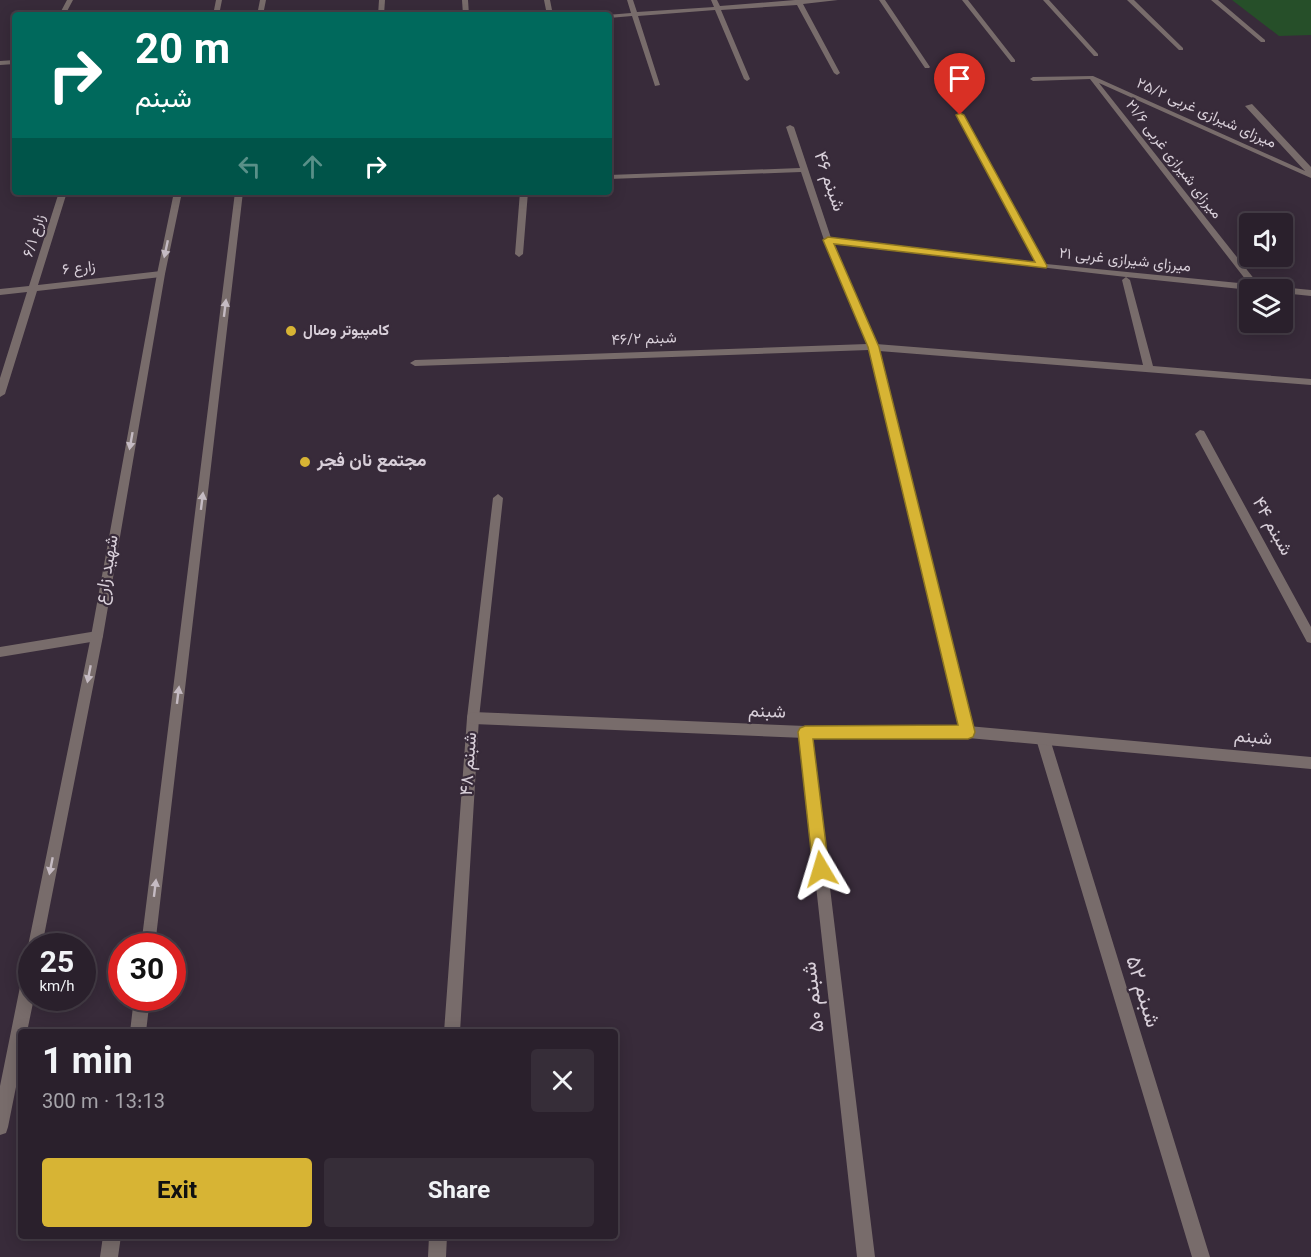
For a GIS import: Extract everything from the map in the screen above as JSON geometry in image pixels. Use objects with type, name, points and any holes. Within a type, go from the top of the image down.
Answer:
[{"type":"street","points":[[630,0],[657,85]]},
{"type":"street","points":[[714,0],[747,79]]},
{"type":"street","points":[[612,16],[835,0]]},
{"type":"street","points":[[882,0],[927,67]]},
{"type":"street","points":[[965,0],[1013,61]]},
{"type":"street","points":[[1046,0],[1096,55]]},
{"type":"street","points":[[1130,0],[1181,49]]},
{"type":"street","points":[[1214,0],[1263,41]]},
{"type":"street","points":[[799,1],[837,73]]},
{"type":"street","points":[[1033,79],[1091,77]]},
{"type":"street","name":"۲۵/۲ میرزای شیرازی غربی","points":[[1091,77],[1311,174]]},
{"type":"street","name":"۲۱/۶ میرزای شیرازی غربی","points":[[1091,77],[1250,279]]},
{"type":"street","points":[[1249,106],[1311,174]]},
{"type":"street","points":[[960,115],[1042,266]]},
{"type":"street","name":"۴۶ شبنم","points":[[790,127],[828,240],[873,347],[968,732]]},
{"type":"street","points":[[612,177],[805,170]]},
{"type":"street","name":"۶/۱ زارع","points":[[0,394],[62,195]]},
{"type":"street","name":"شهید زارع","points":[[38,933],[97,636],[161,274],[177,195]]},
{"type":"street","points":[[150,933],[238,195]]},
{"type":"street","points":[[519,254],[524,195]]},
{"type":"street","name":"۲۱ میرزای شیرازی غربی","points":[[828,240],[1042,266],[1239,285]]},
{"type":"street","name":"۶ زارع","points":[[0,292],[161,274]]},
{"type":"street","points":[[1126,280],[1149,369]]},
{"type":"street","points":[[1293,291],[1311,293]]},
{"type":"street","name":"۴۶/۲ شبنم","points":[[415,363],[873,347],[1311,382]]},
{"type":"street","name":"شبنم ۴۴","points":[[1200,434],[1311,638]]},
{"type":"street","name":"۴۸ شبنم","points":[[452,1029],[473,718],[498,498]]},
{"type":"street","points":[[0,652],[97,636]]},
{"type":"street","name":"شبنم","points":[[473,718],[805,732],[968,732],[1311,763]]},
{"type":"street","name":"۵۰ شبنم","points":[[805,732],[866,1257]]},
{"type":"street","name":"۵۲ شبنم","points":[[1043,739],[1201,1257]]},
{"type":"street","points":[[20,1029],[23,1011]]},
{"type":"street","points":[[138,1029],[140,1011]]},
{"type":"street","points":[[0,1127],[18,1037]]},
{"type":"street","points":[[109,1257],[112,1239]]},
{"type":"street","points":[[437,1257],[438,1239]]},
{"type":"green space","points":[[1232,0],[1311,0],[1311,35],[1279,36]]},
{"type":"place","name":"کامپیوتر وصال","points":[[291,331]]},
{"type":"place","name":"مجتمع نان فجر","points":[[305,462]]},
{"type":"route","points":[[821,869],[805,732],[968,732],[873,347],[828,240],[1042,266],[960,115]]}]
